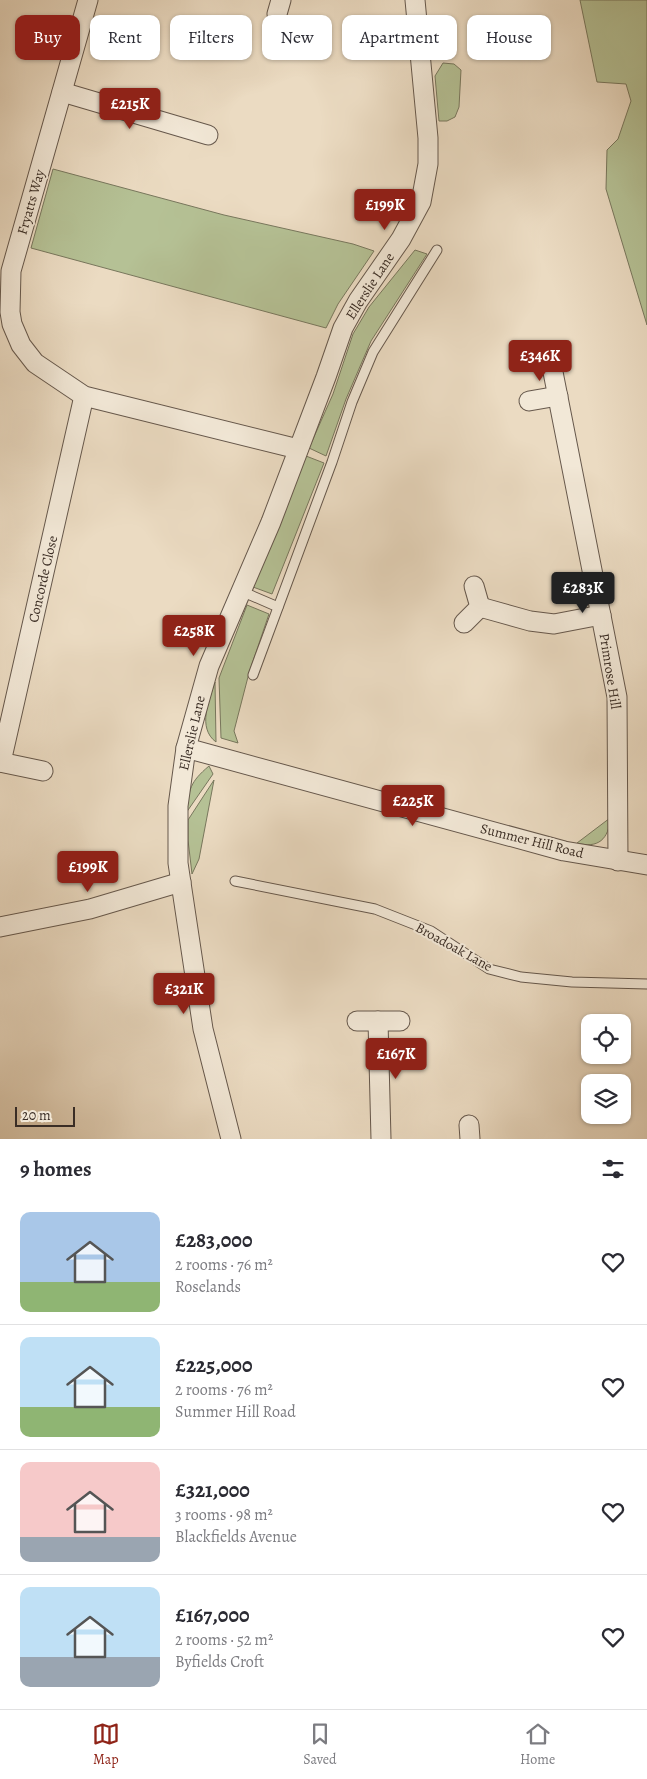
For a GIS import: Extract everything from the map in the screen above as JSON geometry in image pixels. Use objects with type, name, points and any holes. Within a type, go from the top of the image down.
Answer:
[{"type":"street","name":"Fryatts Way","points":[[88,0],[12,270],[10,312],[12,324],[21,345],[35,363],[84,396],[298,449]]},
{"type":"street","name":"Ellerslie Lane","points":[[231,1139],[203,1029],[178,864],[178,806],[186,748],[209,666],[271,522],[343,328],[421,202],[428,164],[428,138],[415,0]]},
{"type":"street","points":[[62,92],[208,135]]},
{"type":"street","name":"Primrose Hill","points":[[552,367],[617,697],[618,861]]},
{"type":"street","name":"Concorde Close","points":[[42,772],[0,762],[84,396]]},
{"type":"street","points":[[529,401],[558,396]]},
{"type":"street","points":[[474,586],[480,607]]},
{"type":"street","points":[[480,607],[530,622],[554,624],[600,616]]},
{"type":"street","points":[[464,623],[480,607]]},
{"type":"street","name":"Summer Hill Road","points":[[186,748],[564,851],[618,861],[647,864]]},
{"type":"street","points":[[0,926],[90,909],[181,882]]},
{"type":"street","points":[[357,1021],[400,1021]]},
{"type":"street","points":[[378,1021],[380,1139]]},
{"type":"lane","points":[[253,675],[332,462],[352,402],[373,352],[437,250]]},
{"type":"lane","points":[[241,591],[278,607]]},
{"type":"lane","name":"Broadoak Lane","points":[[235,881],[375,909],[431,931],[489,969],[521,977],[572,982],[647,984]]},
{"type":"green space","points":[[580,0],[647,0],[647,325],[606,189],[607,150],[618,139],[631,101],[626,84],[597,82]]},
{"type":"green space","points":[[443,63],[454,64],[461,70],[459,107],[455,117],[447,121],[439,121],[435,76]]},
{"type":"green space","points":[[53,169],[224,215],[353,244],[374,251],[338,304],[326,328],[31,248]]},
{"type":"green space","points":[[415,250],[427,254],[371,341],[346,399],[326,456],[309,448],[333,394],[353,334],[369,307]]},
{"type":"green space","points":[[306,456],[324,463],[272,594],[253,587]]},
{"type":"green space","points":[[247,605],[269,614],[249,673],[234,731],[238,743],[221,738],[219,678]]},
{"type":"green space","points":[[215,682],[216,742],[210,736],[206,722],[208,705]]},
{"type":"green space","points":[[209,766],[213,774],[186,813],[192,786]]},
{"type":"green space","points":[[214,780],[199,859],[192,874],[188,820]]},
{"type":"green space","points":[[610,818],[607,832],[601,841],[591,845],[577,843]]}]
